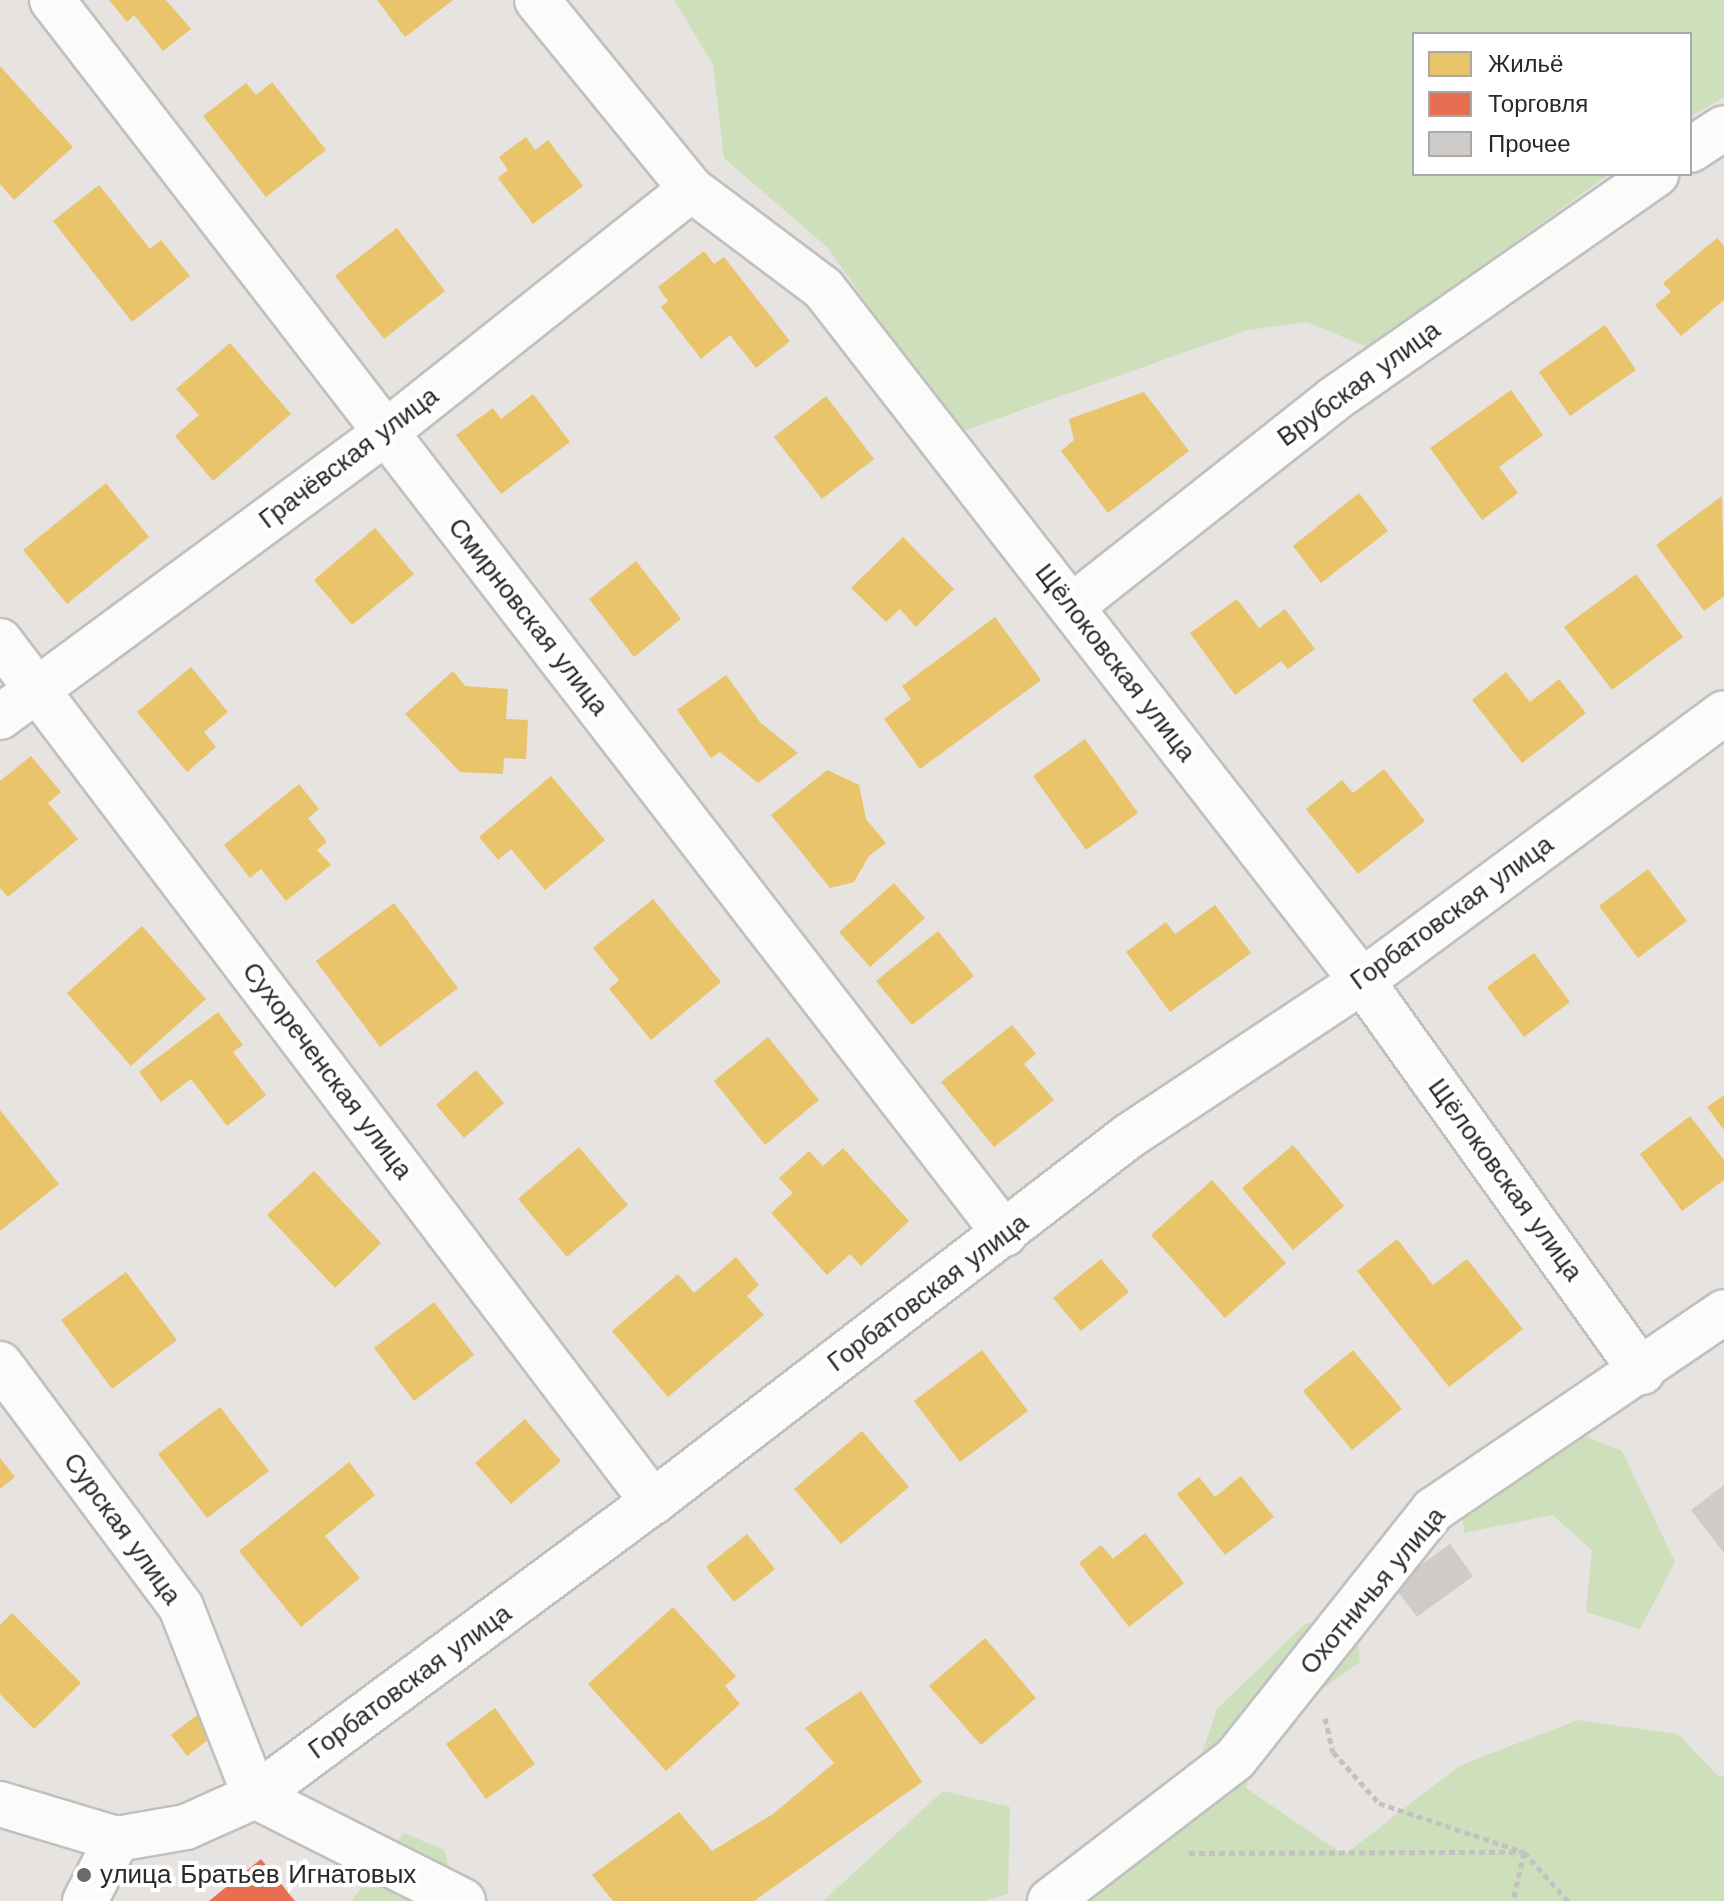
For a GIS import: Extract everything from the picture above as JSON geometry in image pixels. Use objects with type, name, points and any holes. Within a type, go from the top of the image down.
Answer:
[{"type":"street","name":"Смирновская улица","points":[[52,0],[1005,1234]]},
{"type":"street","name":"Щёлоковская улица","points":[[537,0],[691,189],[823,288],[1362,981],[1642,1372]]},
{"type":"street","points":[[1692,149],[1724,128]]},
{"type":"street","name":"Врубская улица","points":[[1071,607],[1334,399],[1653,176]]},
{"type":"street","name":"Грачёвская улица","points":[[0,717],[386,432],[691,189]]},
{"type":"street","name":"Сухореченская улица","points":[[0,641],[653,1502]]},
{"type":"street","name":"Горбатовская улица","points":[[117,1839],[186,1827],[255,1796],[653,1502],[1129,1136],[1362,981],[1724,713]]},
{"type":"street","name":"Охотничья улица","points":[[1050,1901],[1235,1759],[1433,1510],[1642,1372],[1724,1312]]},
{"type":"street","name":"Сурская улица","points":[[0,1364],[181,1607],[255,1796]]},
{"type":"street","points":[[255,1796],[463,1901]]},
{"type":"street","points":[[0,1804],[117,1839],[85,1901]]},
{"type":"path","points":[[1312,1663],[1333,1752],[1379,1803],[1524,1852],[1568,1901]]},
{"type":"path","points":[[1112,1853],[1524,1852]]},
{"type":"path","points":[[1513,1901],[1524,1852]]},
{"type":"green space","points":[[674,0],[1724,0],[1724,97],[1692,116],[1692,32],[1412,32],[1412,176],[1606,176],[1369,348],[1307,322],[1248,330],[957,433],[828,248],[724,158],[713,65]]},
{"type":"green space","points":[[1540,1418],[1622,1451],[1675,1562],[1640,1629],[1586,1612],[1592,1550],[1552,1515],[1464,1533],[1458,1465]]},
{"type":"green space","points":[[1355,1618],[1360,1662],[1260,1733],[1246,1788],[1344,1855],[1459,1766],[1578,1720],[1678,1734],[1718,1776],[1724,1775],[1724,1901],[1079,1901],[1179,1821],[1217,1709],[1305,1624]]},
{"type":"green space","points":[[943,1791],[1010,1807],[1008,1894],[984,1901],[823,1901]]},
{"type":"green space","points":[[404,1833],[444,1850],[458,1901],[351,1901]]},
{"type":"building: Жильё","points":[[109,0],[166,0],[191,29],[163,51],[134,15],[127,22]]},
{"type":"building: Жильё","points":[[377,0],[453,0],[405,37]]},
{"type":"building: Жильё","points":[[0,66],[73,147],[14,200],[0,184]]},
{"type":"building: Жильё","points":[[272,82],[326,150],[266,197],[203,116],[246,83],[256,95]]},
{"type":"building: Жильё","points":[[526,137],[535,150],[548,140],[583,186],[533,224],[498,178],[508,170],[499,157]]},
{"type":"building: Жильё","points":[[99,185],[150,249],[161,240],[190,276],[132,322],[53,221]]},
{"type":"building: Жильё","points":[[397,228],[445,291],[384,339],[335,276]]},
{"type":"building: Жильё","points":[[1717,238],[1724,246],[1724,300],[1681,336],[1655,305],[1671,292],[1663,283]]},
{"type":"building: Жильё","points":[[704,251],[714,264],[724,257],[790,341],[756,368],[730,335],[701,359],[661,307],[668,301],[658,287]]},
{"type":"building: Жильё","points":[[1605,325],[1636,370],[1570,416],[1539,372]]},
{"type":"building: Жильё","points":[[230,343],[291,414],[213,481],[175,436],[199,415],[176,389]]},
{"type":"building: Жильё","points":[[1511,390],[1543,435],[1499,467],[1518,493],[1482,520],[1430,448]]},
{"type":"building: Жильё","points":[[1144,392],[1189,451],[1108,513],[1061,451],[1074,440],[1069,419]]},
{"type":"building: Жильё","points":[[533,394],[570,442],[501,494],[456,435],[493,408],[501,419]]},
{"type":"building: Жильё","points":[[826,396],[874,459],[822,499],[774,437]]},
{"type":"building: Жильё","points":[[106,483],[149,537],[67,604],[23,550]]},
{"type":"building: Жильё","points":[[1359,493],[1388,531],[1321,583],[1293,546]]},
{"type":"building: Жильё","points":[[1722,496],[1724,596],[1704,611],[1656,545]]},
{"type":"building: Жильё","points":[[375,528],[414,574],[352,625],[314,580]]},
{"type":"building: Жильё","points":[[903,537],[954,589],[916,627],[900,609],[886,622],[851,588]]},
{"type":"building: Жильё","points":[[636,561],[681,619],[634,657],[589,599]]},
{"type":"building: Жильё","points":[[1636,574],[1683,637],[1612,690],[1564,627]]},
{"type":"building: Жильё","points":[[1237,599],[1259,628],[1285,609],[1315,649],[1288,669],[1281,661],[1235,695],[1190,633]]},
{"type":"building: Жильё","points":[[995,617],[1041,680],[920,769],[884,719],[911,699],[902,686]]},
{"type":"building: Жильё","points":[[191,667],[228,712],[204,732],[216,747],[187,772],[137,712]]},
{"type":"building: Жильё","points":[[453,671],[465,686],[508,689],[506,719],[528,720],[526,759],[504,758],[503,774],[460,772],[405,714]]},
{"type":"building: Жильё","points":[[1506,672],[1530,702],[1559,679],[1586,713],[1522,763],[1472,700]]},
{"type":"building: Жильё","points":[[726,675],[760,722],[798,753],[758,783],[720,752],[711,758],[677,710]]},
{"type":"building: Жильё","points":[[1085,739],[1138,813],[1086,850],[1033,776]]},
{"type":"building: Жильё","points":[[31,756],[61,792],[48,803],[78,839],[8,897],[0,888],[0,781]]},
{"type":"building: Жильё","points":[[1384,769],[1425,821],[1358,874],[1306,809],[1342,780],[1353,793]]},
{"type":"building: Жильё","points":[[827,770],[859,785],[866,819],[886,843],[869,856],[854,882],[830,888],[771,815]]},
{"type":"building: Жильё","points":[[551,776],[605,840],[545,890],[511,849],[498,860],[479,837]]},
{"type":"building: Жильё","points":[[299,784],[319,809],[308,818],[327,842],[317,850],[331,865],[286,901],[261,869],[250,878],[224,845]]},
{"type":"building: Жильё","points":[[1648,869],[1687,921],[1638,958],[1599,906]]},
{"type":"building: Жильё","points":[[894,883],[925,918],[870,967],[839,932]]},
{"type":"building: Жильё","points":[[653,899],[721,982],[651,1040],[609,989],[619,980],[593,948]]},
{"type":"building: Жильё","points":[[394,903],[458,988],[380,1047],[316,961]]},
{"type":"building: Жильё","points":[[1215,905],[1251,953],[1170,1012],[1126,952],[1166,922],[1175,934]]},
{"type":"building: Жильё","points":[[142,926],[206,999],[131,1066],[67,993]]},
{"type":"building: Жильё","points":[[938,931],[974,976],[912,1025],[876,981]]},
{"type":"building: Жильё","points":[[1534,953],[1570,1002],[1524,1037],[1487,987]]},
{"type":"building: Жильё","points":[[218,1012],[243,1045],[233,1052],[266,1095],[227,1126],[191,1079],[161,1102],[139,1072]]},
{"type":"building: Жильё","points":[[1012,1025],[1036,1054],[1024,1064],[1054,1100],[994,1147],[941,1082]]},
{"type":"building: Жильё","points":[[768,1037],[819,1100],[765,1145],[714,1081]]},
{"type":"building: Жильё","points":[[476,1070],[504,1103],[464,1138],[436,1105]]},
{"type":"building: Жильё","points":[[1724,1095],[1724,1130],[1707,1107]]},
{"type":"building: Жильё","points":[[0,1110],[59,1184],[0,1231]]},
{"type":"building: Жильё","points":[[1690,1116],[1724,1160],[1724,1180],[1682,1211],[1640,1154]]},
{"type":"building: Жильё","points":[[1293,1145],[1344,1206],[1293,1250],[1242,1188]]},
{"type":"building: Жильё","points":[[579,1147],[628,1205],[567,1257],[518,1199]]},
{"type":"building: Жильё","points":[[843,1148],[909,1221],[861,1266],[850,1254],[827,1275],[771,1213],[793,1193],[779,1178],[809,1151],[823,1166]]},
{"type":"building: Жильё","points":[[314,1171],[381,1243],[335,1288],[267,1215]]},
{"type":"building: Жильё","points":[[1212,1180],[1286,1263],[1225,1318],[1151,1235]]},
{"type":"building: Жильё","points":[[1397,1239],[1433,1285],[1467,1259],[1523,1329],[1449,1387],[1357,1271]]},
{"type":"building: Жильё","points":[[736,1257],[759,1285],[747,1296],[764,1315],[668,1397],[612,1331],[678,1274],[694,1293]]},
{"type":"building: Жильё","points":[[1101,1259],[1129,1292],[1081,1331],[1053,1298]]},
{"type":"building: Жильё","points":[[126,1272],[177,1340],[112,1389],[61,1320]]},
{"type":"building: Жильё","points":[[434,1302],[474,1355],[414,1401],[374,1348]]},
{"type":"building: Жильё","points":[[982,1350],[1028,1411],[960,1462],[914,1401]]},
{"type":"building: Жильё","points":[[1353,1350],[1402,1409],[1352,1450],[1303,1391]]},
{"type":"building: Жильё","points":[[220,1407],[269,1471],[207,1518],[158,1454]]},
{"type":"building: Жильё","points":[[525,1419],[561,1461],[511,1504],[475,1463]]},
{"type":"building: Жильё","points":[[862,1431],[909,1487],[841,1544],[794,1489]]},
{"type":"building: Жильё","points":[[0,1458],[15,1477],[0,1489]]},
{"type":"building: Жильё","points":[[349,1462],[375,1495],[325,1536],[360,1578],[301,1627],[239,1551]]},
{"type":"building: Жильё","points":[[1241,1476],[1274,1517],[1225,1555],[1177,1494],[1199,1477],[1215,1497]]},
{"type":"building: Жильё","points":[[1145,1533],[1184,1583],[1129,1627],[1079,1563],[1101,1545],[1113,1559]]},
{"type":"building: Жильё","points":[[747,1534],[775,1569],[734,1602],[706,1567]]},
{"type":"building: Жильё","points":[[673,1607],[736,1676],[725,1686],[740,1704],[666,1771],[588,1684]]},
{"type":"building: Жильё","points":[[12,1613],[81,1683],[34,1729],[0,1694],[0,1625]]},
{"type":"building: Жильё","points":[[985,1638],[1036,1698],[981,1745],[929,1686]]},
{"type":"building: Жильё","points":[[861,1691],[922,1782],[754,1901],[613,1901],[592,1875],[679,1812],[712,1851],[773,1814],[834,1763],[805,1728]]},
{"type":"building: Жильё","points":[[495,1708],[535,1764],[486,1799],[446,1744]]},
{"type":"building: Жильё","points":[[197,1715],[213,1736],[187,1756],[171,1735]]},
{"type":"building: Торговля","points":[[261,1859],[295,1901],[209,1901]]},
{"type":"building: Прочее","points":[[1724,1485],[1724,1553],[1691,1510]]},
{"type":"building: Прочее","points":[[1450,1544],[1473,1576],[1417,1617],[1393,1585]]},
{"type":"place","name":"улица Братьев Игнатовых","points":[[84,1875]]}]
